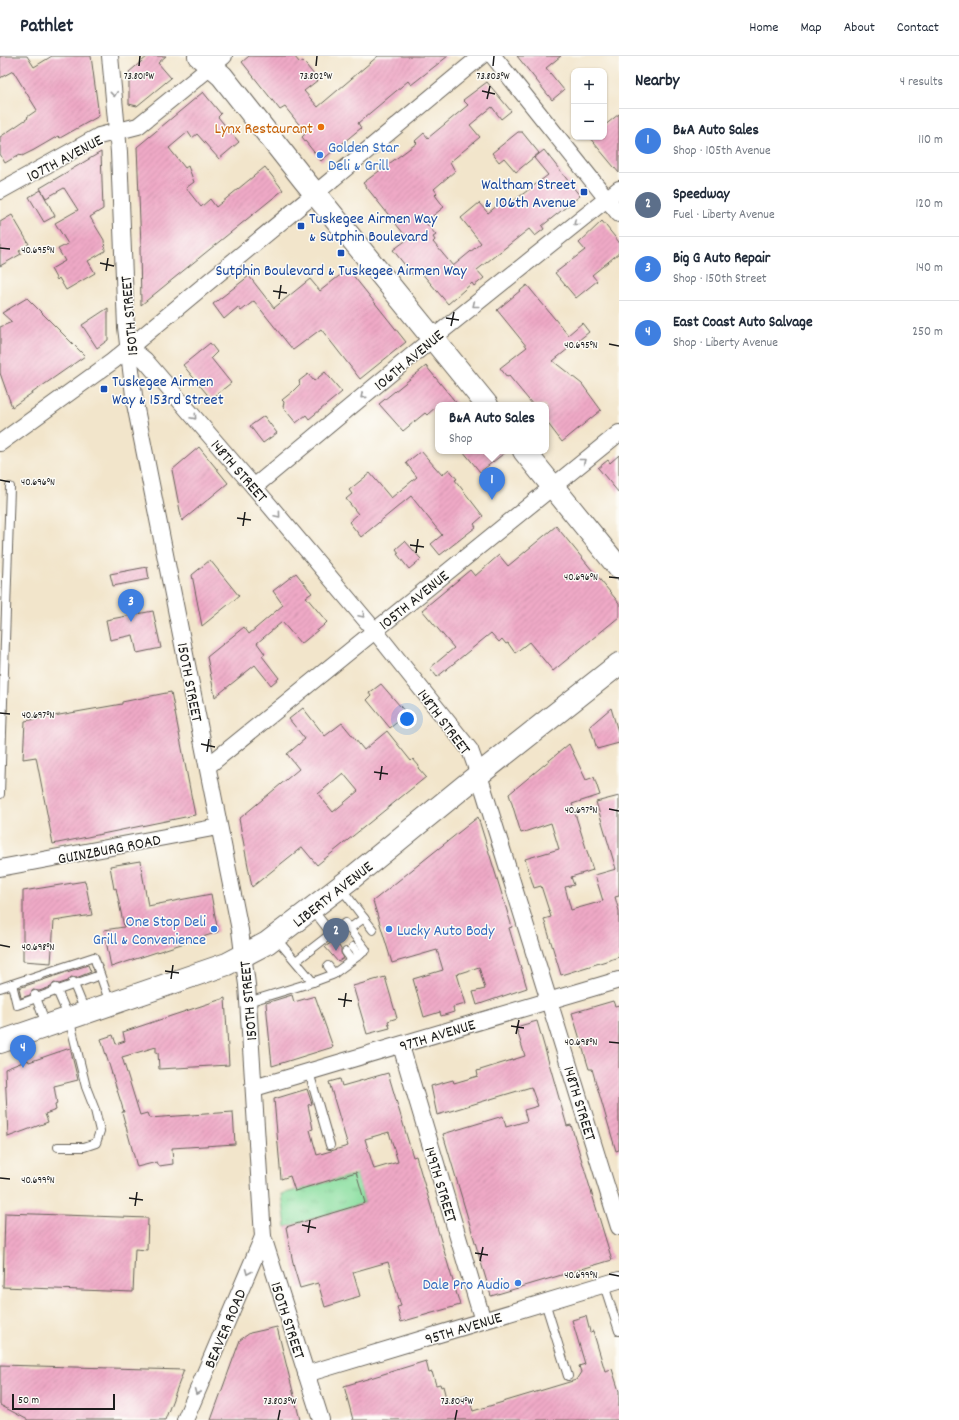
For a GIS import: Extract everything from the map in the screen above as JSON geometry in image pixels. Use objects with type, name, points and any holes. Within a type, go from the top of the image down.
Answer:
[{"type":"main road","points":[[211,60],[222,76],[316,194],[485,402]]},
{"type":"main road","points":[[526,454],[619,568]]},
{"type":"main road","name":"LIBERTY AVENUE","points":[[0,1042],[227,964],[275,937],[480,775],[617,671]]},
{"type":"street","name":"150TH STREET","points":[[110,56],[118,132],[126,327],[135,404],[208,766],[218,827],[240,930],[248,1002],[263,1237],[321,1420]]},
{"type":"street","points":[[0,443],[113,361],[481,56]]},
{"type":"street","points":[[493,56],[619,214]]},
{"type":"street","name":"107TH AVENUE","points":[[0,191],[98,136],[138,126],[211,60]]},
{"type":"street","name":"106TH AVENUE","points":[[254,487],[433,338],[619,188]]},
{"type":"street","name":"148TH STREET","points":[[129,347],[145,360],[254,487],[375,631],[470,750],[480,775],[619,1227]]},
{"type":"street","name":"105TH AVENUE","points":[[208,766],[619,432]]},
{"type":"street","name":"GUINZBURG ROAD","points":[[0,868],[218,827]]},
{"type":"street","name":"97TH AVENUE","points":[[254,1088],[401,1046],[619,980]]},
{"type":"street","name":"149TH STREET","points":[[401,1046],[483,1321]]},
{"type":"street","name":"BEAVER ROAD","points":[[185,1420],[263,1237]]},
{"type":"street","name":"95TH AVENUE","points":[[306,1374],[619,1280]]},
{"type":"lane","points":[[0,794],[3,596],[10,487]]},
{"type":"lane","points":[[340,887],[373,930]]},
{"type":"lane","points":[[312,909],[333,935]]},
{"type":"lane","points":[[296,961],[307,957],[333,935],[364,918]]},
{"type":"lane","points":[[248,1002],[313,982],[322,976],[334,974],[366,950],[343,929]]},
{"type":"lane","points":[[275,937],[313,982]]},
{"type":"lane","points":[[353,947],[360,955]]},
{"type":"lane","points":[[346,952],[352,960]]},
{"type":"lane","points":[[0,988],[67,969],[94,957],[110,1004]]},
{"type":"lane","points":[[328,966],[334,974]]},
{"type":"lane","points":[[12,984],[17,1005],[57,989],[100,975]]},
{"type":"lane","points":[[58,1147],[84,1147],[96,1143],[100,1132],[95,1110],[86,1088],[74,983]]},
{"type":"lane","points":[[57,989],[77,1015]]},
{"type":"lane","points":[[35,997],[46,1025]]},
{"type":"lane","points":[[309,1072],[330,1145]]},
{"type":"lane","points":[[604,1285],[619,1331]]},
{"type":"lane","points":[[546,1302],[568,1376]]},
{"type":"green space","points":[[357,1174],[365,1203],[286,1227],[282,1194]]},
{"type":"building","points":[[0,56],[27,56],[34,67],[52,56],[91,56],[99,116],[60,138],[58,136],[34,150],[22,156],[20,154],[5,163],[0,154],[0,137],[37,110],[13,71],[0,78]]},
{"type":"building","points":[[148,56],[166,56],[158,63],[171,78],[137,106],[129,104],[129,72]]},
{"type":"building","points":[[249,56],[294,56],[300,63],[303,61],[318,80],[304,91],[318,107],[378,56],[448,56],[411,85],[408,81],[358,123],[361,128],[321,161],[302,137],[306,133],[285,107],[280,110],[242,62]]},
{"type":"building","points":[[517,56],[561,56],[546,68],[564,90],[552,100]]},
{"type":"building","points":[[487,82],[511,111],[501,119],[492,107],[470,125],[480,137],[450,162],[455,171],[434,189],[437,193],[435,195],[444,207],[425,222],[436,235],[433,237],[435,240],[433,242],[453,266],[481,243],[461,218],[479,203],[488,213],[503,201],[507,206],[548,175],[534,158],[544,150],[580,196],[542,226],[544,229],[535,236],[529,229],[477,270],[484,278],[474,286],[472,283],[448,304],[420,271],[415,275],[412,274],[393,250],[408,239],[363,183],[417,143],[415,141],[424,133],[428,138],[468,105],[463,100]]},
{"type":"building","points":[[203,92],[221,114],[218,117],[239,142],[219,159],[197,134],[192,138],[188,132],[169,148],[185,168],[188,166],[194,182],[186,188],[201,207],[210,199],[216,207],[265,167],[283,190],[141,305],[141,246],[137,147]]},
{"type":"building","points":[[619,114],[619,173],[592,140],[607,140],[607,124]]},
{"type":"building","points":[[518,132],[522,132],[539,153],[516,172],[504,158],[499,162],[492,153]]},
{"type":"building","points":[[101,152],[103,209],[90,217],[104,240],[105,251],[88,261],[95,273],[66,290],[59,278],[57,280],[51,269],[65,261],[58,249],[68,244],[55,223],[78,210],[64,188],[46,198],[40,188]]},
{"type":"building","points":[[41,190],[55,216],[44,222],[29,197]]},
{"type":"building","points":[[12,215],[29,244],[19,251],[21,254],[0,266],[0,222]]},
{"type":"building","points":[[602,221],[619,242],[619,253],[592,275],[597,281],[576,298],[555,273],[585,250],[579,243]]},
{"type":"building","points":[[348,269],[406,342],[360,379],[321,329],[293,350],[254,301],[241,311],[238,307],[224,319],[213,304],[249,276],[274,308],[310,279],[320,291]]},
{"type":"building","points":[[527,285],[568,335],[582,323],[589,332],[553,361],[582,384],[601,410],[562,442],[549,425],[549,402],[531,402],[509,376],[507,377],[500,368],[527,347],[497,310]]},
{"type":"building","points":[[27,298],[85,356],[12,407],[0,373],[0,327],[12,322],[2,313]]},
{"type":"building","points":[[108,308],[108,340],[97,348],[82,325]]},
{"type":"building","points":[[210,343],[217,352],[211,358],[231,383],[211,399],[183,365]]},
{"type":"building","points":[[426,366],[456,402],[435,402],[435,408],[427,415],[425,413],[403,431],[379,404]]},
{"type":"building","points":[[325,372],[342,392],[309,419],[306,415],[296,423],[283,407],[284,402],[282,400],[300,384],[299,381],[308,374],[314,381]]},
{"type":"building","points":[[264,416],[277,433],[263,443],[250,426]]},
{"type":"building","points":[[199,447],[228,483],[182,521],[172,470]]},
{"type":"building","points":[[421,451],[442,475],[449,469],[457,479],[455,480],[483,516],[474,524],[476,527],[440,555],[431,544],[442,535],[411,496],[361,537],[349,522],[358,514],[346,499],[352,494],[349,490],[370,473],[391,498],[417,477],[406,463]]},
{"type":"building","points":[[465,454],[503,454],[480,472]]},
{"type":"building","points":[[619,455],[619,493],[598,468],[608,460],[610,463]]},
{"type":"building","points":[[556,526],[619,603],[619,617],[553,671],[529,642],[515,653],[508,643],[506,644],[502,639],[499,642],[491,633],[437,677],[430,668],[454,648],[422,610],[470,570],[475,576],[499,555],[508,566]]},
{"type":"building","points":[[405,541],[421,559],[409,569],[397,554],[399,553],[396,549]]},
{"type":"building","points":[[210,560],[239,596],[202,626],[192,575]]},
{"type":"building","points":[[147,567],[149,579],[113,586],[110,574]]},
{"type":"building","points":[[296,573],[312,593],[306,597],[327,622],[301,644],[282,622],[257,643],[265,654],[262,656],[279,678],[271,685],[255,665],[215,697],[207,657],[244,627],[249,634],[283,605],[273,591]]},
{"type":"building","points":[[153,611],[161,648],[137,653],[133,635],[110,640],[106,620]]},
{"type":"building","points":[[381,684],[407,714],[390,728],[367,700],[371,696],[369,693]]},
{"type":"building","points":[[171,692],[195,815],[53,844],[36,757],[23,759],[25,721],[122,704],[122,702]]},
{"type":"building","points":[[303,708],[325,736],[342,723],[364,750],[387,731],[411,761],[413,759],[419,766],[418,768],[426,777],[317,865],[302,847],[252,887],[239,819],[299,769],[287,754],[305,739],[289,719]],"holes":[[[343,773],[358,791],[333,812],[318,794]]]},
{"type":"building","points":[[611,708],[619,735],[619,743],[597,749],[590,726]]},
{"type":"building","points":[[569,744],[586,780],[594,777],[600,795],[572,804],[593,870],[571,877],[574,885],[565,887],[571,910],[603,901],[595,875],[616,869],[596,802],[619,796],[619,896],[615,897],[619,911],[619,957],[561,975],[544,919],[551,917],[541,886],[534,888],[525,859],[559,849],[551,823],[521,833],[509,794]]},
{"type":"building","points":[[478,817],[512,927],[509,928],[527,988],[477,1005],[473,992],[485,989],[479,967],[457,974],[466,1004],[453,1007],[454,1012],[441,1016],[440,1012],[424,1017],[413,979],[443,970],[437,950],[392,963],[373,901]]},
{"type":"building","points":[[140,861],[148,906],[211,894],[218,932],[111,967],[104,930],[124,927],[116,888],[114,889],[110,866]]},
{"type":"building","points":[[85,881],[92,915],[54,921],[51,963],[23,961],[23,891]]},
{"type":"building","points":[[332,942],[336,942],[341,949],[341,953],[344,958],[338,962],[325,947]]},
{"type":"building","points":[[88,965],[91,972],[76,978],[71,977],[68,981],[59,984],[54,983],[51,987],[39,991],[33,990],[30,995],[21,998],[19,988]]},
{"type":"building","points":[[385,977],[397,1018],[388,1021],[390,1028],[367,1034],[353,986]]},
{"type":"building","points":[[292,995],[294,1002],[315,996],[333,1047],[272,1066],[266,1003]]},
{"type":"building","points":[[225,998],[229,1065],[159,1069],[158,1052],[156,1053],[156,1047],[122,1057],[140,1115],[147,1113],[149,1118],[233,1112],[235,1144],[172,1148],[173,1164],[159,1166],[157,1162],[137,1167],[122,1112],[124,1112],[101,1039],[113,1035],[116,1044],[125,1041],[123,1032]]},
{"type":"building","points":[[613,1001],[615,1006],[619,1005],[619,1150],[616,1151],[592,1069],[589,1069],[572,1013]]},
{"type":"building","points":[[537,1021],[567,1126],[571,1125],[612,1260],[491,1296],[443,1134],[503,1116],[506,1127],[527,1121],[524,1110],[538,1106],[531,1087],[437,1115],[431,1086],[453,1080],[454,1083],[478,1076],[477,1071],[525,1056],[516,1027]]},
{"type":"building","points":[[70,1048],[78,1080],[54,1086],[57,1104],[55,1105],[56,1110],[45,1114],[48,1122],[8,1137],[5,1069],[28,1060],[29,1062]]},
{"type":"building","points":[[388,1073],[413,1157],[416,1156],[460,1305],[401,1322],[397,1307],[401,1306],[388,1262],[353,1272],[360,1296],[325,1307],[318,1283],[300,1288],[294,1268],[286,1227],[365,1203],[356,1172],[295,1191],[290,1176],[281,1179],[274,1099],[307,1089],[312,1104],[308,1105],[313,1129],[310,1130],[317,1155],[348,1146],[329,1082],[340,1079],[342,1086]],"holes":[[[389,1132],[398,1162],[374,1169],[365,1139]]]},
{"type":"building","points":[[5,1213],[148,1218],[147,1250],[135,1249],[133,1292],[3,1287]]},
{"type":"building","points":[[586,1316],[590,1332],[593,1331],[605,1371],[612,1369],[619,1391],[619,1420],[353,1420],[344,1386],[426,1361],[429,1373],[432,1372],[436,1385],[440,1384],[441,1387],[443,1386],[447,1402],[468,1395],[473,1411],[576,1380],[581,1372],[579,1366],[585,1364],[572,1320]]},
{"type":"building","points":[[277,1327],[300,1420],[211,1420],[240,1340],[250,1333]]},
{"type":"building","points":[[0,1365],[184,1370],[165,1420],[28,1420],[0,1405]]},
{"type":"place","name":"Lynx Restaurant","points":[[321,127]]},
{"type":"place","name":"Golden Star Deli & Grill","points":[[320,155]]},
{"type":"place","name":"Waltham Street & 106th Avenue","points":[[584,192]]},
{"type":"place","name":"Tuskegee Airmen Way & Sutphin Boulevard","points":[[301,226]]},
{"type":"place","name":"Sutphin Boulevard & Tuskegee Airmen Way","points":[[341,253]]},
{"type":"place","name":"Tuskegee Airmen Way & 153rd Street","points":[[104,389]]},
{"type":"place","name":"B&A Auto Sales","points":[[492,500]]},
{"type":"place","name":"Big G Auto Repair","points":[[131,622]]},
{"type":"place","name":"One Stop Deli Grill & Convenience","points":[[214,929]]},
{"type":"place","name":"Lucky Auto Body","points":[[389,929]]},
{"type":"place","name":"Speedway","points":[[336,951]]},
{"type":"place","name":"East Coast Auto Salvage","points":[[23,1068]]},
{"type":"place","name":"Dale Pro Audio","points":[[518,1283]]}]
